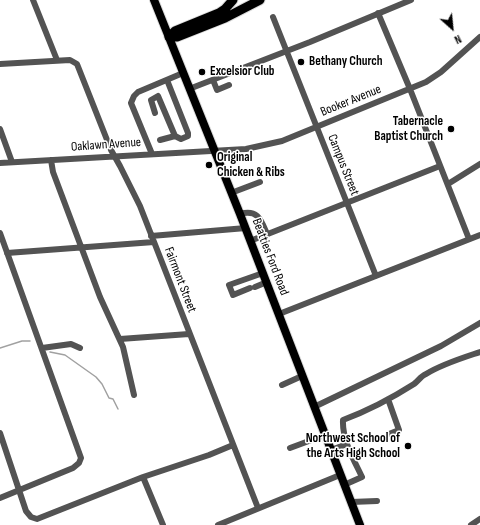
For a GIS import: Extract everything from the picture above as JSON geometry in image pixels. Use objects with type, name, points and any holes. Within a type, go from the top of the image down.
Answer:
[{"type":"highway","points":[[169,37],[175,31],[219,13],[233,0]]},
{"type":"highway","points":[[169,37],[178,37],[225,18],[260,0]]},
{"type":"main road","name":"Beatties Ford Road","points":[[154,0],[246,228],[360,525]]},
{"type":"street","points":[[0,64],[57,60],[33,0]]},
{"type":"street","points":[[190,89],[411,0]]},
{"type":"street","points":[[378,13],[410,89],[469,239]]},
{"type":"street","name":"Campus Street","points":[[273,17],[376,276]]},
{"type":"street","name":"Booker Avenue","points":[[214,150],[246,149],[270,144],[317,127],[410,89],[426,82],[441,72],[480,37]]},
{"type":"street","name":"Fairmont Street","points":[[57,60],[70,60],[75,62],[78,67],[111,149],[136,196],[258,508]]},
{"type":"street","points":[[152,154],[131,103],[134,96],[138,92],[183,73]]},
{"type":"street","points":[[158,96],[175,136],[181,139],[187,137],[188,134],[167,80]]},
{"type":"street","points":[[213,80],[217,90],[229,86]]},
{"type":"street","points":[[155,113],[151,100],[171,90]]},
{"type":"street","points":[[0,129],[12,162]]},
{"type":"street","points":[[160,140],[175,136]]},
{"type":"street","name":"Oaklawn Avenue","points":[[0,163],[214,150]]},
{"type":"street","points":[[51,160],[53,172],[100,297],[120,339],[126,358],[134,395]]},
{"type":"street","points":[[448,184],[480,164]]},
{"type":"street","points":[[250,241],[440,166]]},
{"type":"street","points":[[231,193],[260,182]]},
{"type":"street","points":[[240,214],[248,211],[253,213],[258,217],[267,234]]},
{"type":"street","points":[[4,252],[81,247],[246,228]]},
{"type":"street","points":[[0,234],[4,252],[42,348],[78,451],[80,462],[73,468],[0,498]]},
{"type":"street","points":[[279,314],[480,235]]},
{"type":"street","points":[[263,273],[229,285],[233,294],[267,282]]},
{"type":"street","points":[[314,407],[441,346],[480,323]]},
{"type":"street","points":[[120,339],[189,334]]},
{"type":"street","points":[[42,348],[71,344],[80,348]]},
{"type":"street","points":[[344,485],[362,477],[347,444],[342,427],[343,420],[361,413],[416,383],[424,374],[436,368],[480,352]]},
{"type":"street","points":[[282,385],[302,376]]},
{"type":"street","points":[[388,398],[399,430],[390,434]]},
{"type":"street","points":[[0,434],[27,513],[35,519],[39,519],[143,477],[209,455],[233,445]]},
{"type":"street","points":[[290,448],[325,435]]},
{"type":"street","points":[[331,450],[347,444]]},
{"type":"street","points":[[218,525],[340,475]]},
{"type":"street","points":[[143,477],[163,525]]},
{"type":"street","points":[[351,502],[377,501]]},
{"type":"street","points":[[471,525],[480,518]]},
{"type":"waterway","points":[[0,348],[22,341],[30,341]]},
{"type":"waterway","points":[[50,352],[65,355],[96,377],[102,384],[109,398],[113,399],[118,409]]},
{"type":"place","name":"Bethany Church","points":[[301,62]]},
{"type":"place","name":"Excelsior Club","points":[[202,72]]},
{"type":"place","name":"Tabernacle Baptist Church","points":[[451,129]]},
{"type":"place","name":"Original Chicken & Ribs","points":[[209,165]]},
{"type":"place","name":"Northwest School of the Arts High School","points":[[408,446]]}]
